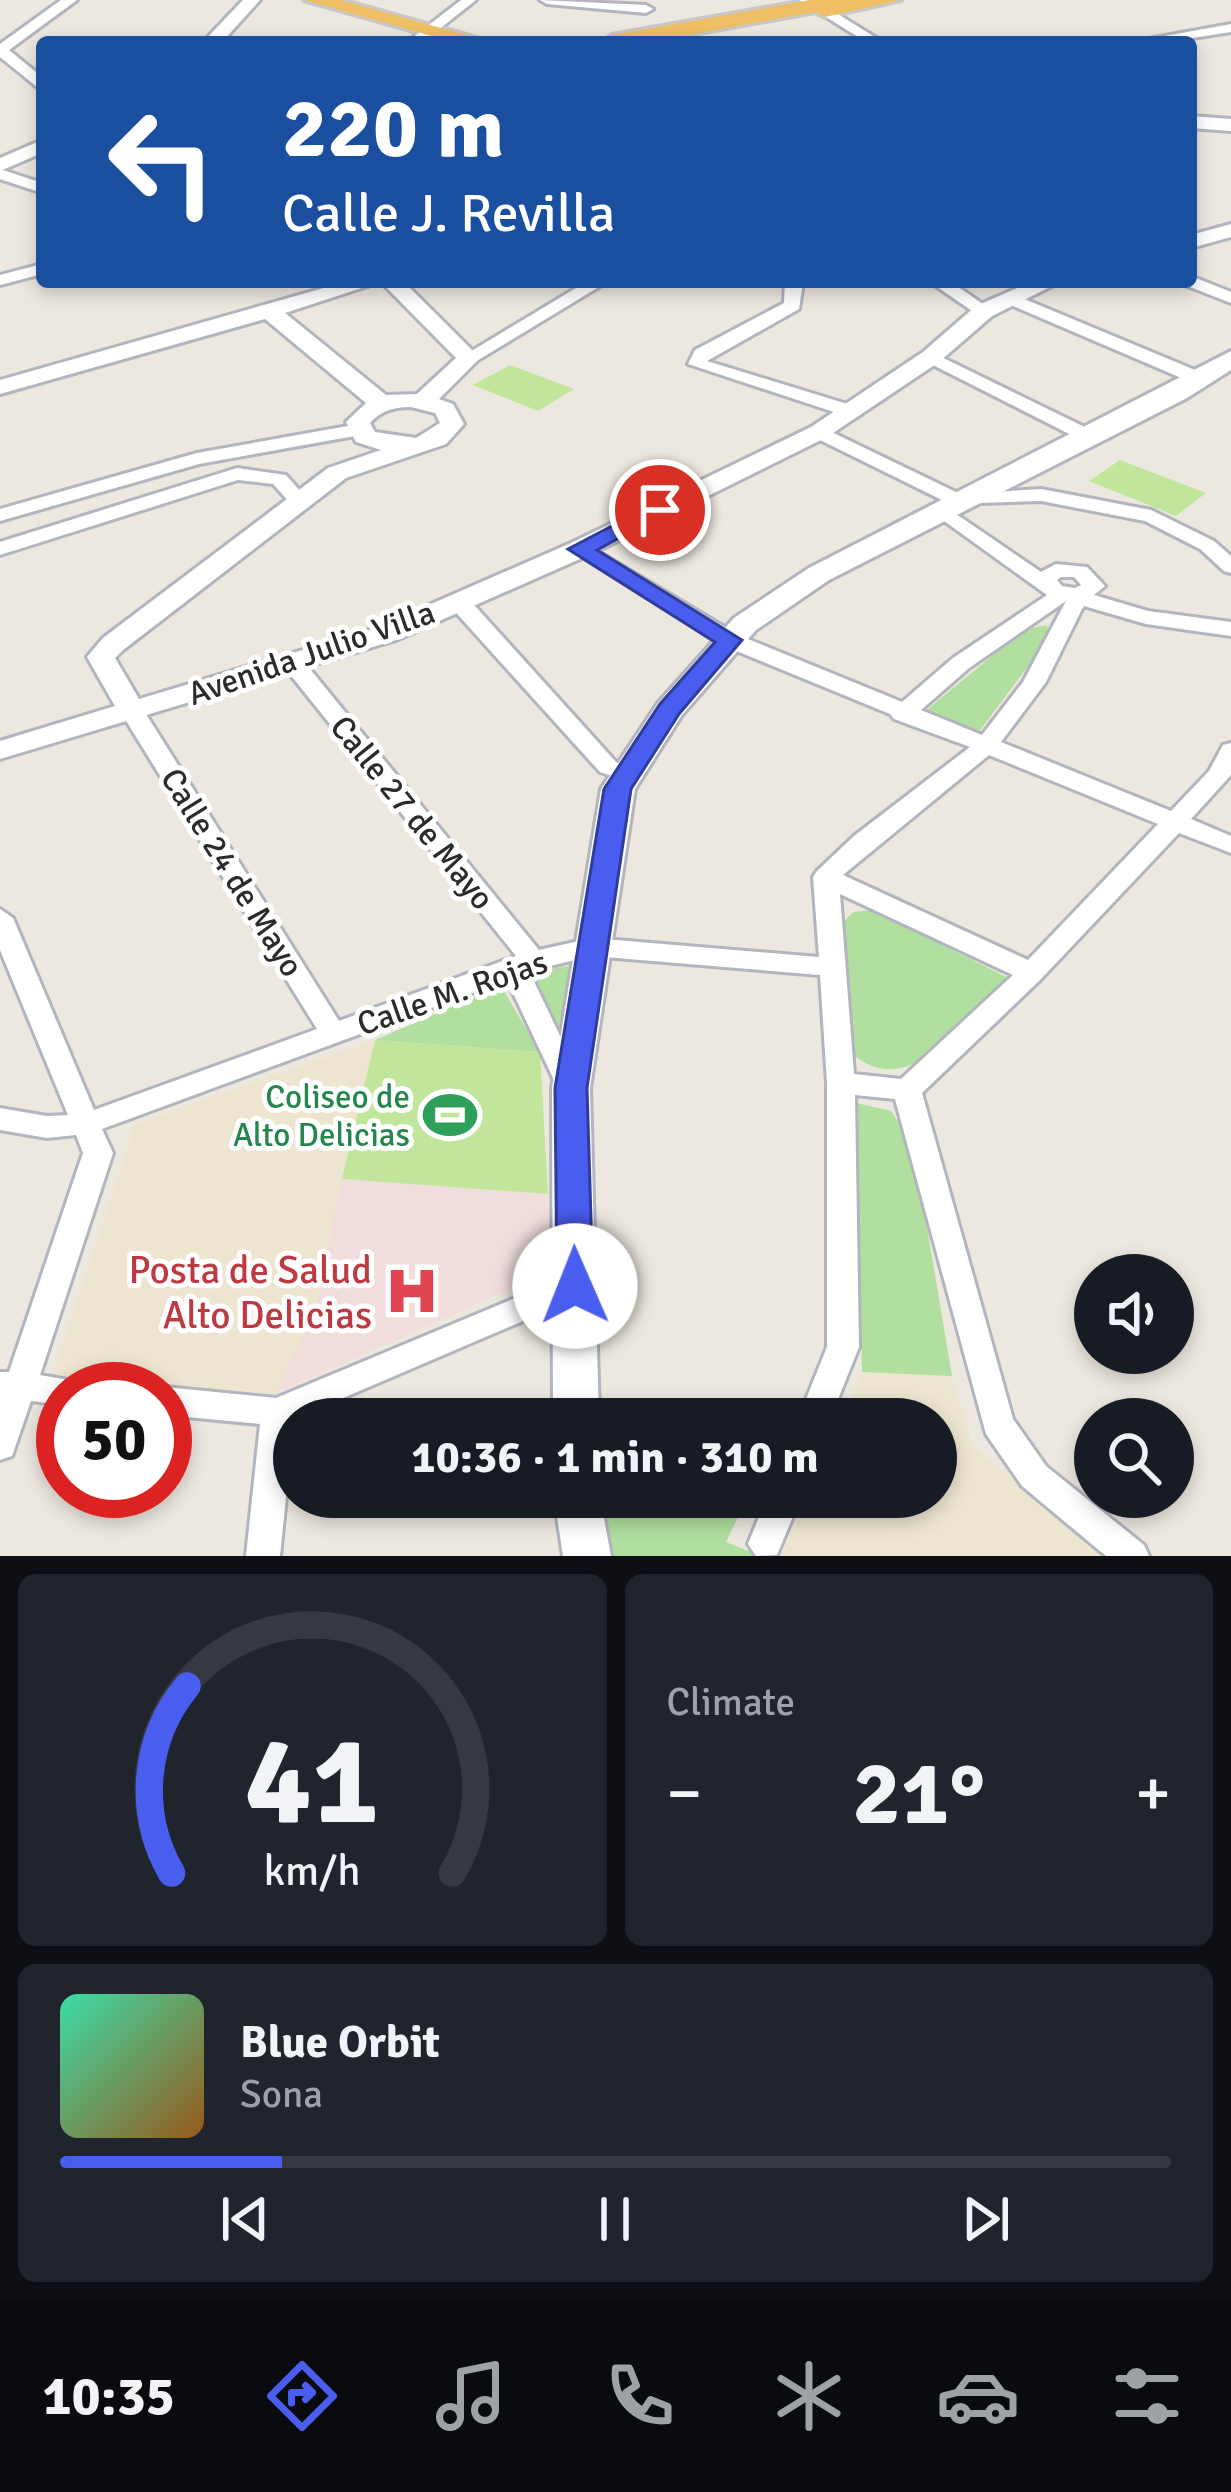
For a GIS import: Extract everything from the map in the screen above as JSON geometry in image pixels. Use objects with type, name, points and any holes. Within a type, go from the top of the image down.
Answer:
[{"type":"highway","points":[[679,36],[846,0]]},
{"type":"highway","points":[[815,5],[890,0]]},
{"type":"highway","points":[[306,2],[416,36]]},
{"type":"main road","points":[[576,1398],[571,1088],[617,789],[669,710],[730,640],[819,574],[1189,386],[1231,359]]},
{"type":"main road","points":[[1189,386],[1231,375]]},
{"type":"main road","points":[[581,1518],[587,1556]]},
{"type":"street","points":[[36,80],[0,50],[70,0]]},
{"type":"street","points":[[218,36],[252,0]]},
{"type":"street","points":[[429,36],[470,0]]},
{"type":"street","points":[[547,0],[647,4]]},
{"type":"street","points":[[625,36],[647,4]]},
{"type":"street","points":[[815,5],[866,36]]},
{"type":"street","points":[[1168,36],[1231,28]]},
{"type":"street","points":[[1187,32],[1193,36]]},
{"type":"street","points":[[0,78],[22,70]]},
{"type":"street","points":[[1197,122],[1231,125]]},
{"type":"street","points":[[0,169],[36,149]]},
{"type":"street","points":[[0,169],[36,185]]},
{"type":"street","points":[[1197,240],[1231,230]]},
{"type":"street","points":[[0,280],[36,271]]},
{"type":"street","points":[[1197,284],[1231,298]]},
{"type":"street","points":[[0,387],[349,288]]},
{"type":"street","points":[[398,288],[470,358]]},
{"type":"street","points":[[424,401],[470,358],[588,288]]},
{"type":"street","points":[[794,288],[793,305],[701,354],[697,364],[850,411]]},
{"type":"street","points":[[949,288],[984,310]]},
{"type":"street","name":"Avenida Julio Villa","points":[[0,750],[386,634],[580,549],[819,432],[931,357],[984,310],[1034,288]]},
{"type":"street","points":[[1010,298],[1189,386]]},
{"type":"street","points":[[269,311],[382,404]]},
{"type":"street","points":[[931,357],[1090,437]]},
{"type":"street","points":[[132,711],[101,657],[338,473],[437,439],[452,424],[445,409],[424,401],[382,404],[363,414],[362,433],[338,473]]},
{"type":"street","points":[[819,432],[948,505],[1020,567],[1126,612],[1231,629]]},
{"type":"street","points":[[0,515],[197,459],[362,433],[391,446],[416,445]]},
{"type":"street","points":[[0,549],[237,474],[279,478],[299,501]]},
{"type":"street","points":[[948,505],[1041,495],[1128,511],[1207,545],[1231,567]]},
{"type":"street","points":[[580,549],[730,640],[1231,845]]},
{"type":"street","points":[[902,714],[961,663],[1067,589]]},
{"type":"street","points":[[822,1398],[843,1347],[841,1082],[826,877],[847,853],[984,747],[1059,638],[1068,608],[1067,589]]},
{"type":"street","points":[[458,601],[608,767],[627,775]]},
{"type":"street","name":"Calle 27 de Mayo","points":[[293,663],[523,964],[571,1088]]},
{"type":"street","name":"Calle 24 de Mayo","points":[[132,711],[333,1034]]},
{"type":"street","points":[[907,1090],[1032,973],[1220,774],[1231,750]]},
{"type":"street","points":[[826,877],[1032,973]]},
{"type":"street","points":[[0,918],[98,1153],[11,1386],[0,1445]]},
{"type":"street","name":"Calle M. Rojas","points":[[86,1124],[523,964],[592,947],[833,967]]},
{"type":"street","points":[[841,1082],[907,1090]]},
{"type":"street","points":[[907,1090],[998,1424],[1034,1476],[1132,1556]]},
{"type":"street","points":[[0,1119],[47,1126],[86,1124]]},
{"type":"street","points":[[311,1398],[575,1286]]},
{"type":"street","points":[[192,1404],[273,1412]]},
{"type":"street","points":[[263,1556],[273,1460]]},
{"type":"street","points":[[765,1544],[776,1518]]},
{"type":"shaded area","points":[[375,1040],[315,1310],[275,1394],[192,1387],[192,1362],[57,1362],[135,1124]]},
{"type":"shaded area","name":"Posta de Salud Alto Delicias","points":[[342,1179],[548,1194],[548,1272],[275,1394],[315,1310]]},
{"type":"shaded area","points":[[862,1372],[952,1376],[972,1445],[1104,1556],[781,1556],[798,1518],[957,1518],[957,1398],[850,1398]]},
{"type":"green space","points":[[510,365],[574,389],[538,411],[473,385]]},
{"type":"green space","points":[[1120,460],[1206,493],[1176,516],[1089,481]]},
{"type":"green space","points":[[1047,625],[1049,638],[975,737],[922,714],[1023,630]]},
{"type":"green space","points":[[873,910],[1006,977],[1002,990],[952,1038],[913,1064],[893,1069],[873,1066],[853,1054],[844,921],[854,912]]},
{"type":"green space","points":[[578,965],[567,1063],[527,971]]},
{"type":"green space","points":[[501,986],[540,1052],[375,1040]]},
{"type":"green space","name":"Coliseo de Alto Delicias","points":[[375,1040],[540,1052],[548,1194],[342,1179]]},
{"type":"green space","points":[[856,1103],[891,1111],[913,1144],[952,1376],[862,1372]]},
{"type":"green space","points":[[600,1518],[737,1518],[726,1542],[761,1556],[608,1556]]},
{"type":"place","name":"Coliseo de Alto Delicias","points":[[450,1115]]},
{"type":"place","name":"Posta de Salud Alto Delicias","points":[[412,1291]]},
{"type":"route","points":[[575,1286],[571,1088],[617,789],[669,710],[730,640],[580,549],[660,510]]}]
